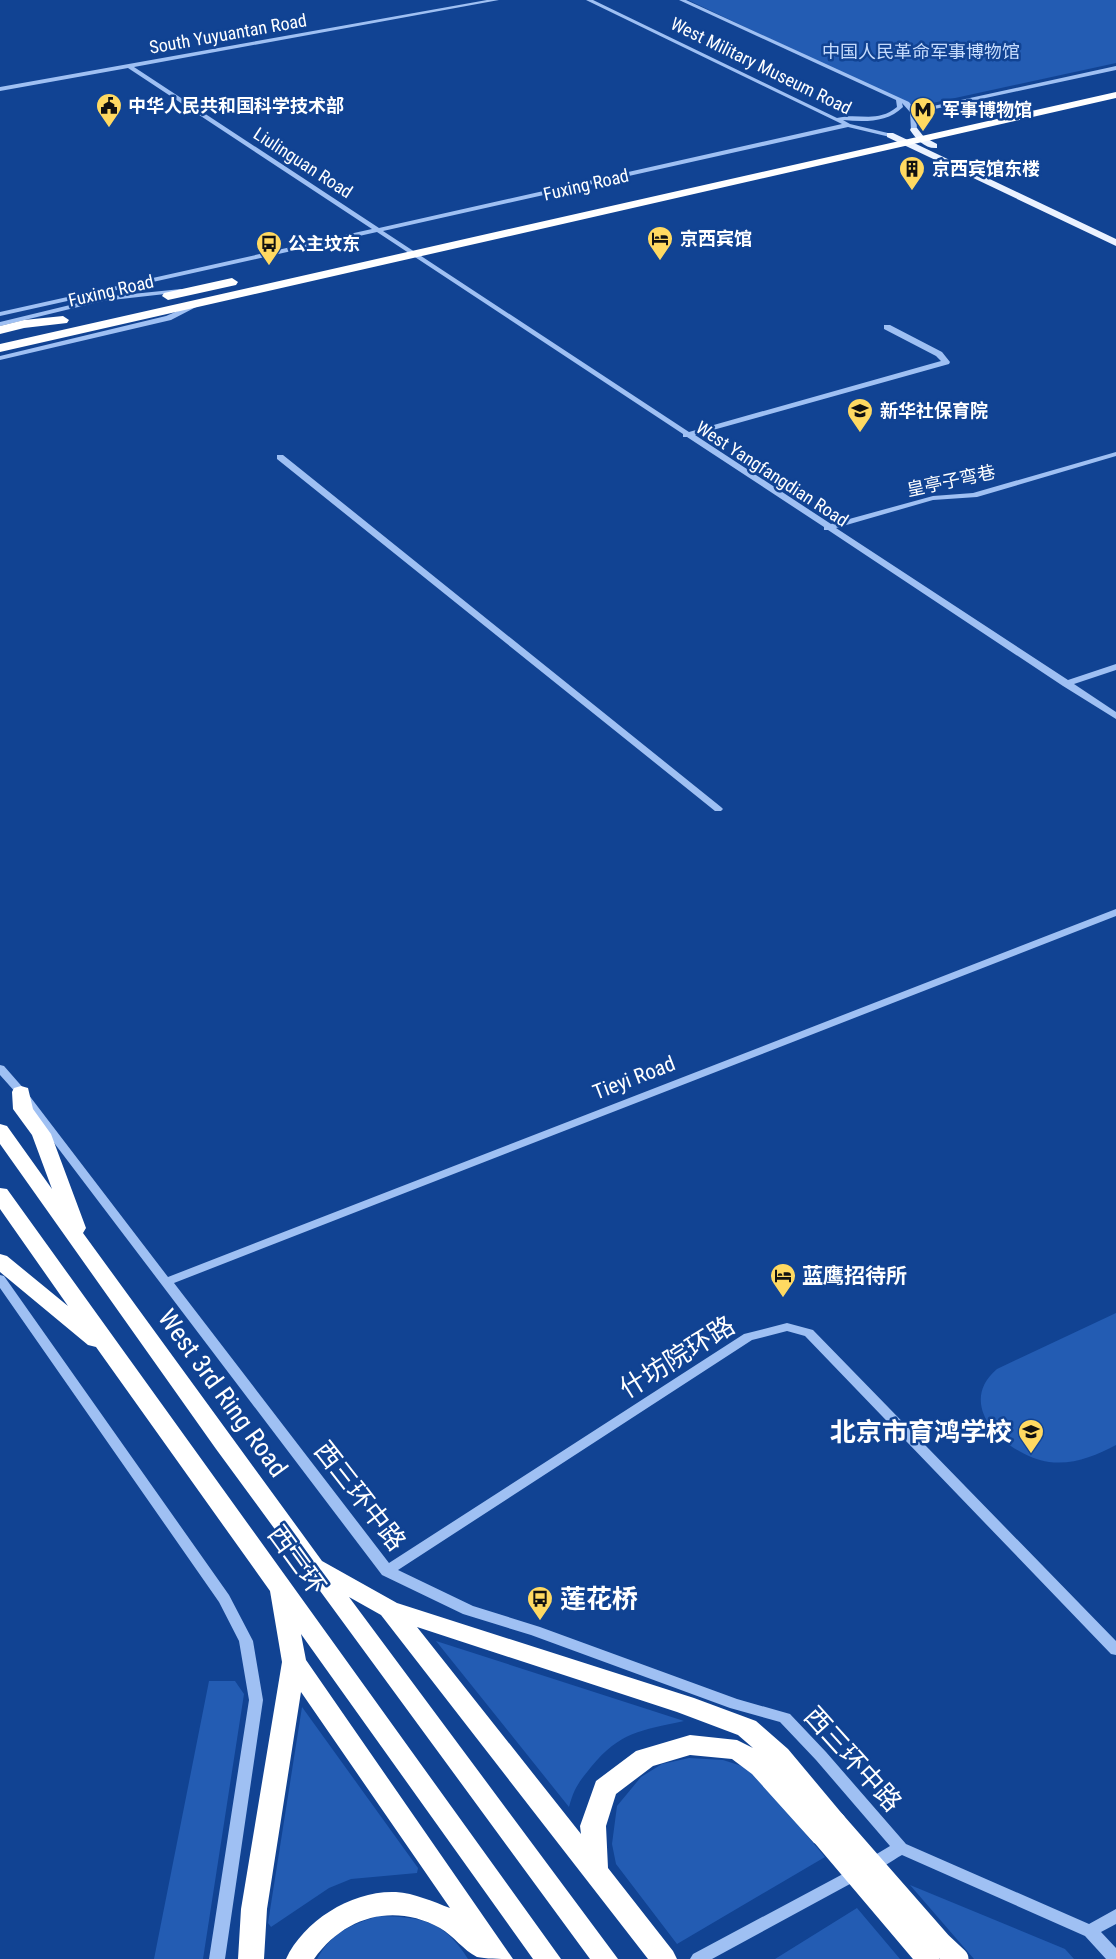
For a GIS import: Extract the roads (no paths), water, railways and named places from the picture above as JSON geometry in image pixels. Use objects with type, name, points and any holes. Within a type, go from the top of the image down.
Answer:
[{"type":"highway","name":"Fuxing Road","points":[[333,260],[905,142],[917,134],[1116,84]]},
{"type":"highway","name":"Fuxing Road","points":[[73,330],[205,301],[412,245],[890,135],[917,134],[1116,95]]},
{"type":"highway","name":"Fuxing Road","points":[[63,320],[243,279]]},
{"type":"highway","points":[[0,330],[24,324],[63,320]]},
{"type":"highway","points":[[0,335],[63,320]]},
{"type":"highway","points":[[0,348],[73,330]]},
{"type":"highway","points":[[0,352],[42,342],[73,330]]},
{"type":"highway","points":[[21,1092],[24,1109],[41,1134],[87,1255]]},
{"type":"highway","points":[[0,1130],[87,1255]]},
{"type":"highway","name":"西三环","points":[[0,1194],[113,1355],[548,1959]]},
{"type":"highway","name":"West 3rd Ring Road","points":[[87,1255],[313,1565]]},
{"type":"highway","points":[[0,1261],[113,1355]]},
{"type":"highway","points":[[313,1565],[388,1609],[685,1705],[747,1728],[779,1756],[829,1829],[928,1959]]},
{"type":"highway","name":"西三环","points":[[313,1565],[605,1959]]},
{"type":"highway","points":[[251,1959],[254,1909],[294,1662],[280,1588]]},
{"type":"highway","points":[[388,1609],[663,1958]]},
{"type":"highway","points":[[294,1662],[499,1959]]},
{"type":"highway","points":[[596,1874],[593,1826],[605,1788],[645,1758],[690,1745],[737,1750],[760,1767],[829,1829],[957,1959]]},
{"type":"highway","points":[[299,1959],[308,1944],[344,1917],[368,1907],[397,1903],[447,1918],[499,1959]]},
{"type":"main road","points":[[917,134],[1116,232]]},
{"type":"main road","points":[[890,135],[1116,243]]},
{"type":"street","name":"South Yuyuantan Road","points":[[0,89],[496,0]]},
{"type":"street","name":"West Military Museum Road","points":[[589,0],[848,125],[890,135]]},
{"type":"street","points":[[682,0],[899,100],[909,106],[913,112],[917,134]]},
{"type":"street","name":"Liulinguan Road","points":[[129,66],[374,229],[412,245]]},
{"type":"street","points":[[913,112],[1116,68]]},
{"type":"street","points":[[831,117],[861,119],[886,116],[900,107],[899,100]]},
{"type":"street","name":"Fuxing Road","points":[[0,314],[848,125]]},
{"type":"street","name":"West Yangfangdian Road","points":[[412,245],[686,435],[1116,716]]},
{"type":"street","points":[[0,324],[122,296],[196,290]]},
{"type":"street","points":[[0,358],[168,318],[205,301]]},
{"type":"street","points":[[686,435],[946,362],[939,354],[887,327]]},
{"type":"street","name":"皇亭子弯巷","points":[[827,528],[933,498],[974,495],[1116,454]]},
{"type":"street","points":[[280,457],[718,808]]},
{"type":"street","points":[[1066,684],[1116,667]]},
{"type":"street","name":"Tieyi Road","points":[[166,1282],[1116,912]]},
{"type":"street","name":"西三环中路","points":[[0,1068],[21,1092],[387,1571],[468,1610],[535,1631],[735,1704],[784,1718],[821,1756],[901,1848],[1090,1931],[1116,1959]]},
{"type":"street","points":[[0,1279],[224,1599],[246,1641],[256,1700],[217,1959]]},
{"type":"street","name":"什坊院环路","points":[[387,1571],[748,1337],[787,1327],[809,1333],[1116,1650]]},
{"type":"street","points":[[698,1959],[901,1848]]},
{"type":"street","points":[[1090,1931],[1116,1916]]},
{"type":"place","name":"中华人民共和国科学技术部","points":[[109,129]]},
{"type":"place","name":"军事博物馆","points":[[923,133]]},
{"type":"place","name":"京西宾馆东楼","points":[[912,192]]},
{"type":"place","name":"京西宾馆","points":[[660,262]]},
{"type":"place","name":"公主坟东","points":[[269,267]]},
{"type":"place","name":"新华社保育院","points":[[860,434]]},
{"type":"place","name":"蓝鹰招待所","points":[[783,1299]]},
{"type":"place","name":"北京市育鸿学校","points":[[1031,1455]]},
{"type":"place","name":"莲花桥","points":[[540,1622]]},
{"type":"park label","name":"中国人民革命军事博物馆","points":[[921,52]]}]
